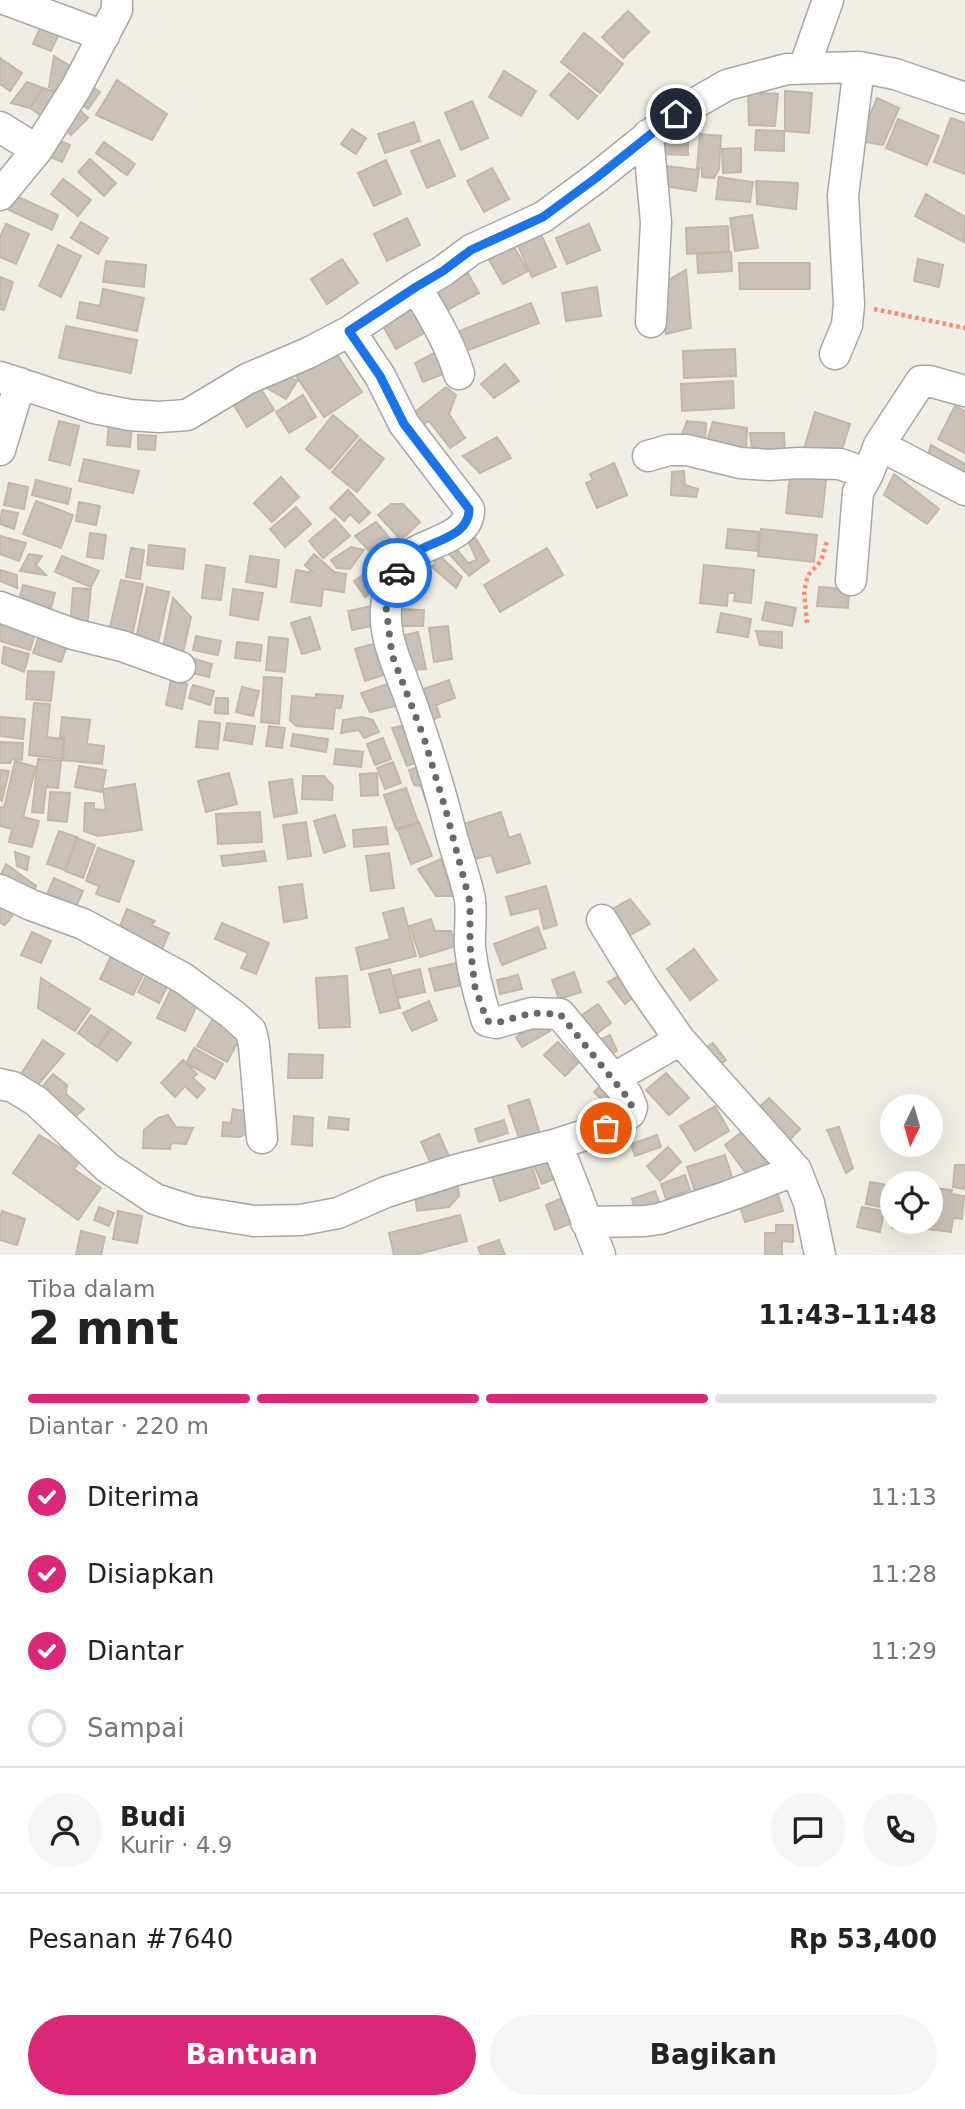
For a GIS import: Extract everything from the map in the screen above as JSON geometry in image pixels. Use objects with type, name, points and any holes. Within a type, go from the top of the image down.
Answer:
[{"type":"street","points":[[7,0],[104,36]]},
{"type":"street","points":[[804,68],[828,0]]},
{"type":"street","points":[[0,195],[37,150],[76,88],[117,10],[117,3]]},
{"type":"street","points":[[835,354],[847,325],[849,304],[843,196],[859,67]]},
{"type":"street","points":[[0,450],[10,380],[93,408],[130,415],[187,415],[247,379],[308,354],[349,331],[471,250],[543,217],[676,114],[727,85],[787,69],[859,67],[895,74],[965,98]]},
{"type":"street","points":[[0,127],[37,150]]},
{"type":"street","points":[[648,135],[656,222],[651,322]]},
{"type":"street","points":[[416,287],[454,357],[459,374]]},
{"type":"street","points":[[0,1084],[13,1087],[36,1101],[108,1168],[155,1199],[192,1211],[254,1221],[301,1220],[338,1213],[386,1192],[606,1128],[630,1113],[631,1102],[560,1014],[532,1013],[491,1023],[487,1021],[475,987],[470,946],[470,902],[438,783],[392,655],[386,607],[396,574],[405,562],[414,553],[466,524],[469,509],[404,424],[380,376],[349,331]]},
{"type":"street","points":[[851,580],[858,492],[879,445],[921,381],[965,391]]},
{"type":"street","points":[[879,445],[965,489]]},
{"type":"street","points":[[648,456],[669,450],[687,450],[740,463],[840,464],[868,474]]},
{"type":"street","points":[[0,607],[73,634],[122,646],[180,667]]},
{"type":"street","points":[[0,890],[31,905],[83,924],[183,978],[251,1031],[262,1138]]},
{"type":"street","points":[[602,920],[643,987],[680,1040],[796,1170],[809,1203],[820,1255]]},
{"type":"street","points":[[612,1079],[680,1040]]},
{"type":"street","points":[[557,1144],[600,1255]]},
{"type":"street","points":[[586,1222],[659,1219],[796,1170]]},
{"type":"path","points":[[849,304],[965,328]]},
{"type":"path","points":[[807,623],[804,592],[808,575],[821,561],[828,539]]},
{"type":"building","points":[[628,11],[649,32],[623,58],[602,37]]},
{"type":"building","points":[[43,21],[61,29],[51,51],[33,44]]},
{"type":"building","points":[[584,33],[623,64],[600,93],[561,62]]},
{"type":"building","points":[[54,56],[80,72],[66,96],[49,87]]},
{"type":"building","points":[[0,58],[22,73],[10,91],[0,84]]},
{"type":"building","points":[[504,71],[536,91],[521,116],[489,97]]},
{"type":"building","points":[[569,73],[597,96],[578,119],[550,95]]},
{"type":"building","points":[[117,80],[167,114],[152,140],[96,115]]},
{"type":"building","points":[[85,81],[100,92],[88,109],[73,98]]},
{"type":"building","points":[[27,82],[43,88],[30,108],[11,103]]},
{"type":"building","points":[[43,88],[62,94],[49,121],[30,108]]},
{"type":"building","points":[[785,91],[812,93],[809,133],[785,131]]},
{"type":"building","points":[[748,92],[778,94],[775,126],[749,125]]},
{"type":"building","points":[[877,98],[899,108],[883,145],[859,141]]},
{"type":"building","points":[[472,101],[488,138],[461,150],[445,113]]},
{"type":"building","points":[[76,106],[88,118],[71,135],[58,123]]},
{"type":"building","points":[[951,118],[965,123],[965,174],[934,162]]},
{"type":"building","points":[[898,119],[939,136],[927,165],[886,148]]},
{"type":"building","points":[[414,122],[420,141],[385,153],[378,134]]},
{"type":"building","points":[[666,125],[688,126],[688,155],[658,154]]},
{"type":"building","points":[[352,129],[366,138],[356,154],[341,144]]},
{"type":"building","points":[[756,130],[784,131],[784,151],[755,150]]},
{"type":"building","points":[[700,134],[721,136],[719,169],[714,178],[702,177],[702,168],[697,168]]},
{"type":"building","points":[[48,136],[70,145],[62,162],[41,153]]},
{"type":"building","points":[[439,140],[455,176],[427,188],[411,151]]},
{"type":"building","points":[[104,142],[135,164],[127,175],[96,153]]},
{"type":"building","points":[[741,148],[741,172],[723,173],[722,149]]},
{"type":"building","points":[[90,159],[116,183],[104,196],[78,172]]},
{"type":"building","points":[[386,160],[401,194],[374,206],[358,173]]},
{"type":"building","points":[[666,166],[699,170],[696,191],[663,186]]},
{"type":"building","points":[[492,168],[509,199],[484,212],[467,181]]},
{"type":"building","points":[[719,177],[753,182],[750,202],[716,199]]},
{"type":"building","points":[[63,179],[91,200],[78,216],[51,194]]},
{"type":"building","points":[[756,181],[798,183],[796,209],[757,204]]},
{"type":"building","points":[[926,194],[965,217],[964,242],[915,216]]},
{"type":"building","points":[[16,196],[58,215],[52,230],[9,210]]},
{"type":"building","points":[[752,215],[758,248],[735,251],[730,218]]},
{"type":"building","points":[[407,218],[420,245],[387,261],[374,234]]},
{"type":"building","points":[[81,222],[108,238],[98,254],[71,238]]},
{"type":"building","points":[[6,224],[29,234],[16,264],[0,257],[0,237]]},
{"type":"building","points":[[589,224],[600,250],[567,264],[556,238]]},
{"type":"building","points":[[728,226],[729,251],[687,254],[686,228]]},
{"type":"building","points":[[538,228],[556,267],[532,277],[515,239]]},
{"type":"building","points":[[510,240],[528,271],[503,284],[485,253]]},
{"type":"building","points":[[58,245],[81,256],[61,297],[39,286]]},
{"type":"building","points":[[731,252],[732,271],[698,273],[697,254]]},
{"type":"building","points":[[342,259],[358,283],[327,304],[311,279]]},
{"type":"building","points":[[918,259],[943,265],[939,287],[914,281]]},
{"type":"building","points":[[106,261],[146,265],[144,287],[103,282]]},
{"type":"building","points":[[739,263],[810,263],[810,289],[740,289]]},
{"type":"building","points":[[466,270],[479,293],[442,313],[429,290]]},
{"type":"building","points":[[686,270],[691,328],[666,334],[656,287]]},
{"type":"building","points":[[0,277],[13,282],[4,310],[0,309]]},
{"type":"building","points":[[597,287],[601,316],[566,321],[562,293]]},
{"type":"building","points":[[103,289],[144,298],[137,331],[77,318],[80,302],[100,306]]},
{"type":"building","points":[[531,303],[539,323],[461,353],[454,333]]},
{"type":"building","points":[[420,306],[433,328],[396,349],[383,326]]},
{"type":"building","points":[[66,326],[137,340],[131,373],[59,358]]},
{"type":"building","points":[[446,347],[453,370],[423,382],[415,363]]},
{"type":"building","points":[[735,349],[736,376],[684,378],[683,351]]},
{"type":"building","points":[[334,350],[362,392],[324,417],[296,376]]},
{"type":"building","points":[[505,364],[519,381],[494,398],[481,384]]},
{"type":"building","points":[[274,367],[297,381],[286,399],[263,386]]},
{"type":"building","points":[[733,381],[734,408],[682,411],[681,384]]},
{"type":"building","points":[[446,387],[456,395],[449,414],[465,438],[450,448],[429,421],[416,428],[405,420]]},
{"type":"building","points":[[261,389],[274,410],[247,427],[234,405]]},
{"type":"building","points":[[303,395],[316,417],[289,433],[276,412]]},
{"type":"building","points":[[955,406],[965,411],[965,453],[938,439]]},
{"type":"building","points":[[815,412],[850,424],[839,459],[804,449]]},
{"type":"building","points":[[333,415],[358,436],[330,469],[306,449]]},
{"type":"building","points":[[59,421],[79,426],[70,465],[49,460]]},
{"type":"building","points":[[687,421],[706,423],[705,448],[692,445],[682,434]]},
{"type":"building","points":[[713,422],[747,428],[746,453],[718,448],[708,437]]},
{"type":"building","points":[[109,424],[132,425],[130,447],[107,445]]},
{"type":"building","points":[[750,433],[784,433],[785,457],[753,457]]},
{"type":"building","points":[[138,435],[156,436],[155,450],[138,449]]},
{"type":"building","points":[[497,437],[511,458],[480,473],[463,456]]},
{"type":"building","points":[[360,439],[384,459],[357,492],[332,472]]},
{"type":"building","points":[[931,445],[965,464],[965,479],[927,458]]},
{"type":"building","points":[[84,459],[139,471],[133,493],[79,481]]},
{"type":"building","points":[[614,463],[627,495],[597,508],[586,483],[593,480],[590,474]]},
{"type":"building","points":[[684,471],[685,485],[698,489],[696,497],[671,495],[672,472]]},
{"type":"building","points":[[894,474],[939,509],[927,524],[884,495]]},
{"type":"building","points":[[790,476],[826,480],[822,517],[786,513]]},
{"type":"building","points":[[281,477],[299,497],[272,522],[254,503]]},
{"type":"building","points":[[36,480],[71,489],[68,504],[32,495]]},
{"type":"building","points":[[9,483],[28,487],[24,509],[4,505]]},
{"type":"building","points":[[348,490],[370,513],[359,523],[350,514],[344,521],[330,508]]},
{"type":"building","points":[[36,501],[73,515],[61,548],[23,534]]},
{"type":"building","points":[[79,502],[100,506],[96,525],[76,521]]},
{"type":"building","points":[[391,504],[403,504],[420,522],[401,540],[378,515]]},
{"type":"building","points":[[296,507],[311,524],[285,547],[270,529]]},
{"type":"building","points":[[2,510],[18,513],[14,529],[0,524]]},
{"type":"building","points":[[335,519],[350,536],[323,558],[309,541]]},
{"type":"building","points":[[376,522],[392,541],[373,555],[355,536]]},
{"type":"building","points":[[728,529],[759,532],[757,551],[726,548]]},
{"type":"building","points":[[761,529],[817,535],[814,562],[758,556]]},
{"type":"building","points":[[90,533],[106,535],[103,559],[87,557]]},
{"type":"building","points":[[0,536],[26,543],[19,561],[0,554]]},
{"type":"building","points":[[475,537],[489,561],[469,576],[444,548],[452,543],[468,563],[477,560],[469,543]]},
{"type":"building","points":[[149,545],[185,549],[183,569],[147,565]]},
{"type":"building","points":[[351,547],[364,550],[350,569],[337,568],[331,560]]},
{"type":"building","points":[[131,548],[144,550],[140,579],[126,577]]},
{"type":"building","points":[[547,548],[563,575],[500,612],[484,585]]},
{"type":"building","points":[[29,554],[42,556],[36,565],[46,575],[20,571]]},
{"type":"building","points":[[314,554],[334,572],[346,574],[344,592],[323,589],[321,606],[291,602],[296,570],[313,573],[305,565]]},
{"type":"building","points":[[439,555],[462,577],[456,588],[432,567]]},
{"type":"building","points":[[62,556],[99,571],[91,587],[55,572]]},
{"type":"building","points":[[250,556],[279,560],[276,587],[246,582]]},
{"type":"building","points":[[381,563],[392,578],[365,597],[354,581]]},
{"type":"building","points":[[206,565],[225,568],[221,600],[202,598]]},
{"type":"building","points":[[704,565],[754,570],[751,603],[734,601],[735,593],[728,593],[727,606],[700,603]]},
{"type":"building","points":[[0,570],[17,575],[17,588],[0,581]]},
{"type":"building","points":[[121,580],[143,584],[132,636],[109,631]]},
{"type":"building","points":[[23,585],[55,593],[51,608],[19,600]]},
{"type":"building","points":[[147,587],[169,592],[158,643],[136,639]]},
{"type":"building","points":[[819,587],[849,589],[848,608],[817,606]]},
{"type":"building","points":[[73,588],[91,589],[87,628],[70,626]]},
{"type":"building","points":[[233,589],[263,593],[258,620],[230,615]]},
{"type":"building","points":[[173,598],[191,617],[182,657],[162,652]]},
{"type":"building","points":[[766,602],[796,608],[792,626],[762,620]]},
{"type":"building","points":[[372,606],[377,625],[352,630],[348,611]]},
{"type":"building","points":[[0,609],[36,631],[30,650],[0,641]]},
{"type":"building","points":[[395,609],[424,610],[423,626],[395,626]]},
{"type":"building","points":[[721,613],[751,619],[748,637],[717,632]]},
{"type":"building","points":[[310,617],[320,649],[302,654],[291,623]]},
{"type":"building","points":[[448,626],[452,659],[434,662],[429,628]]},
{"type":"building","points":[[41,630],[69,640],[61,662],[33,653]]},
{"type":"building","points":[[756,631],[782,632],[782,648],[760,645]]},
{"type":"building","points":[[418,632],[426,669],[411,670],[401,636]]},
{"type":"building","points":[[196,636],[221,641],[218,655],[193,650]]},
{"type":"building","points":[[269,637],[288,639],[285,672],[266,670]]},
{"type":"building","points":[[237,642],[262,645],[260,661],[235,658]]},
{"type":"building","points":[[373,644],[383,675],[365,681],[355,649]]},
{"type":"building","points":[[4,647],[29,654],[24,672],[2,663]]},
{"type":"building","points":[[188,657],[212,664],[209,677],[184,671]]},
{"type":"building","points":[[28,671],[54,672],[51,701],[26,699]]},
{"type":"building","points":[[264,677],[282,678],[279,724],[261,722]]},
{"type":"building","points":[[171,680],[187,684],[182,709],[166,705]]},
{"type":"building","points":[[449,680],[455,698],[436,705],[440,717],[426,722],[415,692]]},
{"type":"building","points":[[396,681],[400,705],[370,712],[361,693]]},
{"type":"building","points":[[193,685],[214,691],[210,705],[189,698]]},
{"type":"building","points":[[242,687],[259,691],[253,716],[236,712]]},
{"type":"building","points":[[316,694],[343,696],[341,708],[335,708],[333,729],[296,726],[290,720],[292,696],[316,698]]},
{"type":"building","points":[[216,698],[228,698],[228,714],[215,713]]},
{"type":"building","points":[[34,703],[50,704],[47,737],[64,739],[62,759],[29,755]]},
{"type":"building","points":[[0,717],[25,719],[23,739],[0,736]]},
{"type":"building","points":[[62,717],[90,720],[87,744],[104,746],[102,764],[63,760],[65,737],[60,737]]},
{"type":"building","points":[[362,717],[373,720],[379,732],[364,738],[359,730],[341,733],[343,720]]},
{"type":"building","points":[[199,721],[220,723],[218,749],[196,747]]},
{"type":"building","points":[[227,723],[255,726],[252,744],[224,740]]},
{"type":"building","points":[[410,724],[420,761],[407,766],[392,728]]},
{"type":"building","points":[[269,726],[285,728],[282,748],[266,746]]},
{"type":"building","points":[[293,734],[328,739],[326,752],[291,746]]},
{"type":"building","points":[[383,738],[391,759],[375,765],[367,744]]},
{"type":"building","points":[[0,742],[23,743],[22,760],[12,759],[10,763],[0,763]]},
{"type":"building","points":[[336,749],[363,752],[361,767],[334,764]]},
{"type":"building","points":[[38,759],[61,761],[58,788],[46,787],[43,813],[32,812]]},
{"type":"building","points":[[15,761],[36,767],[23,817],[39,821],[32,847],[9,842],[12,829],[0,826],[0,807],[4,808]]},
{"type":"building","points":[[393,762],[401,783],[385,789],[377,768]]},
{"type":"building","points":[[426,764],[432,800],[426,801],[421,786],[414,785],[409,770]]},
{"type":"building","points":[[79,766],[106,770],[102,792],[75,787]]},
{"type":"building","points":[[0,770],[9,771],[2,801],[0,800]]},
{"type":"building","points":[[229,773],[237,804],[206,812],[198,781]]},
{"type":"building","points":[[377,773],[378,795],[361,796],[360,774]]},
{"type":"building","points":[[303,776],[324,776],[333,786],[332,800],[302,799]]},
{"type":"building","points":[[292,779],[297,813],[274,817],[269,782]]},
{"type":"building","points":[[135,784],[142,830],[98,836],[84,831],[85,803],[94,803],[94,809],[106,810],[103,789]]},
{"type":"building","points":[[406,788],[418,822],[396,829],[384,795]]},
{"type":"building","points":[[50,792],[70,793],[67,822],[48,820]]},
{"type":"building","points":[[260,812],[262,842],[218,844],[216,814]]},
{"type":"building","points":[[501,812],[509,838],[520,834],[530,863],[497,873],[491,855],[472,860],[461,825]]},
{"type":"building","points":[[335,815],[345,846],[324,853],[314,821]]},
{"type":"building","points":[[306,822],[311,856],[288,859],[283,825]]},
{"type":"building","points":[[419,822],[432,856],[411,864],[398,830]]},
{"type":"building","points":[[386,827],[388,844],[354,847],[353,830]]},
{"type":"building","points":[[59,831],[77,837],[65,870],[47,864]]},
{"type":"building","points":[[77,838],[95,845],[83,878],[65,871]]},
{"type":"building","points":[[98,848],[134,861],[119,902],[96,894],[99,886],[86,881]]},
{"type":"building","points":[[264,851],[266,861],[223,866],[221,856]]},
{"type":"building","points":[[15,852],[29,857],[27,870],[17,866]]},
{"type":"building","points":[[389,853],[394,888],[371,891],[366,856]]},
{"type":"building","points":[[441,859],[452,896],[436,896],[418,869]]},
{"type":"building","points":[[6,864],[36,886],[33,895],[0,877]]},
{"type":"building","points":[[54,878],[83,891],[73,914],[44,901]]},
{"type":"building","points":[[302,884],[307,918],[284,922],[279,887]]},
{"type":"building","points":[[546,886],[557,925],[544,929],[539,908],[511,915],[506,897]]},
{"type":"building","points":[[0,893],[19,907],[5,925],[0,923]]},
{"type":"building","points":[[630,899],[650,924],[625,938],[607,912]]},
{"type":"building","points":[[403,908],[416,956],[361,970],[356,948],[390,939],[383,913]]},
{"type":"building","points":[[127,909],[155,921],[151,925],[169,933],[159,956],[115,938]]},
{"type":"building","points":[[431,919],[435,931],[451,931],[456,946],[420,957],[410,926]]},
{"type":"building","points":[[222,923],[269,943],[256,974],[241,968],[248,953],[215,939]]},
{"type":"building","points":[[538,927],[546,948],[502,965],[494,944]]},
{"type":"building","points":[[32,932],[51,941],[41,963],[21,955]]},
{"type":"building","points":[[694,949],[717,980],[690,1000],[667,969]]},
{"type":"building","points":[[112,954],[145,971],[133,995],[100,979]]},
{"type":"building","points":[[456,963],[462,985],[435,991],[429,969]]},
{"type":"building","points":[[390,969],[400,1008],[380,1013],[369,974]]},
{"type":"building","points":[[420,969],[425,992],[398,998],[392,976]]},
{"type":"building","points":[[148,972],[169,983],[159,1003],[138,992]]},
{"type":"building","points":[[574,972],[581,992],[559,999],[552,980]]},
{"type":"building","points":[[625,972],[638,993],[625,1004],[608,982]]},
{"type":"building","points":[[518,975],[522,989],[500,994],[497,980]]},
{"type":"building","points":[[347,976],[350,1027],[319,1028],[316,978]]},
{"type":"building","points":[[41,978],[90,1009],[75,1031],[38,1008]]},
{"type":"building","points":[[174,983],[201,997],[185,1031],[157,1018]]},
{"type":"building","points":[[429,1001],[437,1020],[412,1031],[403,1013]]},
{"type":"building","points":[[598,1004],[611,1023],[589,1039],[575,1020]]},
{"type":"building","points":[[91,1015],[110,1028],[97,1047],[78,1033]]},
{"type":"building","points":[[215,1015],[244,1031],[227,1062],[197,1046]]},
{"type":"building","points":[[544,1020],[550,1031],[522,1047],[516,1037]]},
{"type":"building","points":[[112,1029],[131,1043],[117,1061],[98,1047]]},
{"type":"building","points":[[610,1035],[617,1051],[602,1057],[595,1042]]},
{"type":"building","points":[[43,1040],[64,1054],[37,1086],[21,1074]]},
{"type":"building","points":[[558,1042],[578,1063],[565,1076],[544,1055]]},
{"type":"building","points":[[713,1043],[726,1060],[716,1068],[700,1051]]},
{"type":"building","points":[[194,1048],[223,1064],[215,1079],[186,1063]]},
{"type":"building","points":[[289,1054],[323,1055],[322,1078],[288,1078]]},
{"type":"building","points":[[183,1060],[197,1074],[193,1078],[205,1089],[197,1098],[185,1086],[175,1097],[161,1083]]},
{"type":"building","points":[[666,1073],[689,1098],[669,1115],[646,1090]]},
{"type":"building","points":[[53,1074],[67,1085],[66,1094],[84,1109],[69,1122],[38,1092]]},
{"type":"building","points":[[601,1085],[613,1098],[606,1104],[594,1092]]},
{"type":"building","points":[[769,1098],[800,1129],[783,1147],[751,1115]]},
{"type":"building","points":[[529,1099],[541,1137],[521,1144],[508,1106]]},
{"type":"building","points":[[715,1106],[729,1131],[695,1151],[680,1126]]},
{"type":"building","points":[[233,1109],[258,1113],[256,1130],[239,1137],[222,1136],[223,1122],[231,1123]]},
{"type":"building","points":[[168,1115],[176,1127],[193,1128],[186,1144],[171,1143],[170,1149],[143,1148],[144,1130],[158,1118]]},
{"type":"building","points":[[294,1116],[313,1118],[312,1146],[292,1144]]},
{"type":"building","points":[[329,1117],[349,1119],[348,1130],[328,1128]]},
{"type":"building","points":[[504,1120],[508,1133],[479,1142],[475,1129]]},
{"type":"building","points":[[839,1127],[853,1168],[846,1173],[827,1130]]},
{"type":"building","points":[[743,1131],[767,1163],[748,1176],[725,1145]]},
{"type":"building","points":[[439,1134],[451,1161],[434,1170],[421,1142]]},
{"type":"building","points":[[39,1135],[81,1160],[74,1169],[101,1188],[78,1220],[13,1173]]},
{"type":"building","points":[[657,1135],[661,1147],[635,1156],[631,1144]]},
{"type":"building","points":[[668,1147],[681,1162],[660,1181],[647,1166]]},
{"type":"building","points":[[553,1152],[564,1175],[542,1184],[532,1161]]},
{"type":"building","points":[[528,1155],[539,1188],[500,1201],[489,1167]]},
{"type":"building","points":[[725,1155],[733,1180],[695,1192],[687,1167]]},
{"type":"building","points":[[955,1165],[965,1165],[965,1189],[953,1187]]},
{"type":"building","points":[[685,1175],[690,1190],[666,1199],[661,1184]]},
{"type":"building","points":[[457,1179],[459,1196],[449,1207],[417,1211],[414,1183]]},
{"type":"building","points":[[870,1182],[880,1184],[880,1207],[866,1204]]},
{"type":"building","points":[[776,1188],[783,1211],[745,1222],[738,1200]]},
{"type":"building","points":[[943,1189],[952,1190],[951,1194],[964,1196],[962,1219],[953,1218],[951,1232],[943,1231]]},
{"type":"building","points":[[655,1191],[660,1204],[636,1212],[632,1199]]},
{"type":"building","points":[[564,1197],[574,1222],[555,1230],[546,1205]]},
{"type":"building","points":[[99,1207],[114,1213],[109,1226],[94,1220]]},
{"type":"building","points":[[862,1207],[880,1210],[880,1232],[857,1227]]},
{"type":"building","points":[[2,1211],[25,1219],[17,1245],[0,1240]]},
{"type":"building","points":[[118,1211],[142,1216],[137,1243],[113,1239]]},
{"type":"building","points":[[460,1215],[467,1241],[415,1255],[394,1255],[389,1233]]},
{"type":"building","points":[[776,1225],[793,1225],[793,1242],[782,1241],[782,1255],[765,1255],[765,1233],[776,1233]]},
{"type":"building","points":[[81,1231],[105,1237],[101,1255],[76,1255]]},
{"type":"building","points":[[499,1240],[505,1255],[481,1255],[478,1247]]},
{"type":"way so far","points":[[397,573],[386,607],[392,655],[424,738],[459,858],[470,902],[470,946],[475,987],[487,1021],[496,1023],[532,1013],[554,1012],[568,1020],[631,1102],[630,1113],[606,1128]]},
{"type":"route","points":[[397,573],[414,553],[466,524],[469,509],[404,424],[380,376],[349,331],[471,250],[543,217],[676,114]]}]
